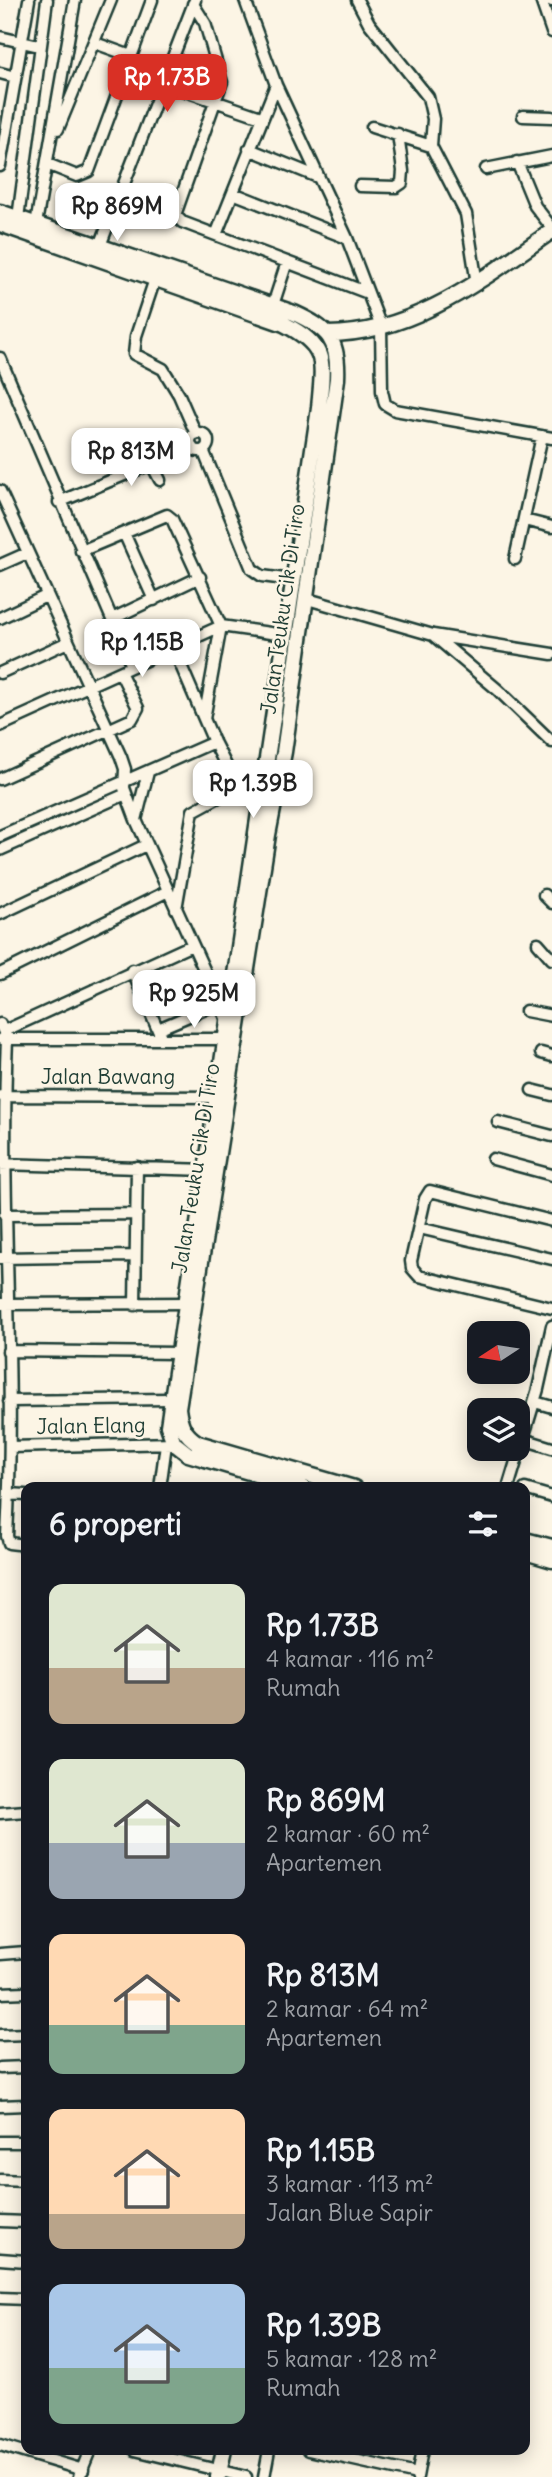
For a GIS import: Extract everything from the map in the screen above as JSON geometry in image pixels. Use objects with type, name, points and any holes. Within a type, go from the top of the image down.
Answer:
[{"type":"street","points":[[0,166],[5,115],[23,41],[29,0]]},
{"type":"street","points":[[18,218],[47,0]]},
{"type":"street","points":[[36,224],[75,0]]},
{"type":"street","points":[[52,142],[111,0]]},
{"type":"street","points":[[47,164],[77,176],[89,171],[152,0]]},
{"type":"street","points":[[245,0],[276,85],[347,238],[381,327],[382,391],[390,408],[547,437],[515,559]]},
{"type":"street","points":[[357,0],[369,23],[428,97],[433,118],[431,146],[466,214],[477,284]]},
{"type":"street","points":[[541,0],[552,32]]},
{"type":"street","points":[[96,260],[194,2]]},
{"type":"street","points":[[194,2],[205,23],[222,76],[175,215],[182,222],[368,293]]},
{"type":"street","points":[[0,37],[39,46]]},
{"type":"street","points":[[95,43],[131,56]]},
{"type":"street","points":[[0,73],[15,77]]},
{"type":"street","points":[[162,83],[261,117]]},
{"type":"street","points":[[216,235],[276,85]]},
{"type":"street","points":[[523,116],[552,117]]},
{"type":"street","points":[[372,127],[431,146]]},
{"type":"street","points":[[360,186],[396,187],[402,183],[398,134]]},
{"type":"street","points":[[249,149],[318,177]]},
{"type":"street","points":[[486,169],[552,156]]},
{"type":"street","points":[[328,334],[354,334],[381,327],[436,305],[477,284],[552,230],[535,206],[517,162]]},
{"type":"street","points":[[233,193],[347,238]]},
{"type":"street","name":"Jalan Teuku Cik Di Tiro","points":[[0,212],[100,245],[284,324],[310,339],[319,352],[322,371],[307,531],[304,598],[288,730],[258,836],[224,1039],[216,1097],[211,1170]]},
{"type":"street","name":"Jalan Teuku Cik Di Tiro","points":[[0,224],[155,279],[273,305],[311,321],[328,334],[336,351],[337,379],[312,496]]},
{"type":"street","points":[[273,305],[287,262]]},
{"type":"street","points":[[155,279],[136,337],[134,354],[163,369],[179,395],[195,434]]},
{"type":"street","points":[[336,351],[354,334]]},
{"type":"street","points":[[0,358],[59,502],[132,666]]},
{"type":"street","points":[[192,447],[191,440],[195,434]]},
{"type":"street","points":[[195,434],[206,437],[208,444],[203,450]]},
{"type":"street","points":[[59,502],[192,447],[203,450]]},
{"type":"street","points":[[203,450],[252,569],[262,576],[292,580]]},
{"type":"street","points":[[151,463],[160,480]]},
{"type":"street","points":[[0,493],[4,510],[27,553],[123,762],[126,794],[146,845],[192,945],[231,998],[160,1033]]},
{"type":"street","points":[[81,551],[170,517],[221,626],[204,719]]},
{"type":"street","points":[[524,520],[552,527]]},
{"type":"street","name":"Jalan Teuku Cik Di Tiro","points":[[258,836],[258,789],[281,635],[292,580],[307,531]]},
{"type":"street","points":[[124,533],[154,600]]},
{"type":"street","points":[[0,565],[27,553]]},
{"type":"street","points":[[112,619],[200,577]]},
{"type":"street","points":[[0,618],[46,596]]},
{"type":"street","points":[[304,598],[433,635],[552,654]]},
{"type":"street","points":[[0,726],[221,626],[281,635]]},
{"type":"street","points":[[433,635],[498,690],[552,742]]},
{"type":"street","points":[[0,673],[68,642]]},
{"type":"street","points":[[173,648],[237,787]]},
{"type":"street","points":[[0,779],[132,719],[138,708],[120,672]]},
{"type":"street","points":[[0,836],[214,742]]},
{"type":"street","points":[[136,820],[148,772]]},
{"type":"street","points":[[176,909],[193,811],[237,787],[258,789]]},
{"type":"street","points":[[0,850],[126,794]]},
{"type":"street","points":[[0,914],[146,845]]},
{"type":"street","points":[[0,974],[168,891]]},
{"type":"street","points":[[544,895],[552,903]]},
{"type":"street","points":[[538,943],[552,959]]},
{"type":"street","points":[[3,1033],[132,970],[192,945]]},
{"type":"street","points":[[132,970],[160,1033]]},
{"type":"street","name":"Jalan Teuku Cik Di Tiro","points":[[231,998],[211,1170],[178,1408],[180,1422],[187,1436],[198,1443],[333,1482]]},
{"type":"street","points":[[526,1011],[552,1016]]},
{"type":"street","points":[[3,1033],[160,1033],[224,1039]]},
{"type":"street","points":[[3,1033],[3,1305],[8,1351],[9,1401],[9,1447],[4,1469],[9,1494],[4,1511],[9,1543],[21,1544]]},
{"type":"street","points":[[532,1090],[552,1095]]},
{"type":"street","name":"Jalan Bawang","points":[[2,1096],[216,1097]]},
{"type":"street","points":[[498,1122],[552,1136]]},
{"type":"street","points":[[493,1159],[552,1175]]},
{"type":"street","points":[[2,1164],[211,1170]]},
{"type":"street","points":[[135,1305],[137,1167]]},
{"type":"street","points":[[552,1221],[434,1191],[427,1193],[411,1261],[412,1268],[419,1276],[552,1308]]},
{"type":"street","points":[[5,1215],[137,1214]]},
{"type":"street","points":[[419,1228],[552,1259]]},
{"type":"street","points":[[3,1258],[135,1256]]},
{"type":"street","points":[[3,1305],[191,1303]]},
{"type":"street","name":"Jalan Teuku Cik Di Tiro","points":[[170,1444],[167,1426],[169,1399],[177,1353],[191,1303]]},
{"type":"street","points":[[530,1417],[549,1355],[552,1326]]},
{"type":"street","points":[[8,1351],[177,1353]]},
{"type":"street","points":[[9,1401],[169,1399]]},
{"type":"street","points":[[535,1402],[552,1407]]},
{"type":"street","points":[[530,1441],[552,1448]]},
{"type":"street","points":[[161,1482],[170,1444],[188,1454],[263,1482]]},
{"type":"street","name":"Jalan Elang","points":[[9,1447],[170,1444]]},
{"type":"street","points":[[513,1482],[518,1461]]},
{"type":"street","points":[[530,1490],[552,1497]]},
{"type":"street","points":[[9,1494],[21,1494]]},
{"type":"street","points":[[530,1540],[552,1547]]},
{"type":"street","points":[[530,1553],[552,1560]]},
{"type":"street","points":[[0,1813],[21,1811]]},
{"type":"street","points":[[0,1954],[21,1952]]},
{"type":"street","points":[[0,1993],[21,1992]]},
{"type":"street","points":[[0,2035],[21,2034]]},
{"type":"street","points":[[0,2068],[21,2067]]},
{"type":"street","points":[[0,2106],[21,2105]]},
{"type":"street","points":[[0,2142],[21,2142]]},
{"type":"street","points":[[0,2180],[21,2181]]},
{"type":"street","points":[[0,2221],[21,2222]]},
{"type":"street","points":[[0,2259],[21,2261]]},
{"type":"street","points":[[0,2298],[21,2299]]},
{"type":"street","points":[[0,2445],[21,2452]]},
{"type":"street","points":[[29,2455],[81,2473],[88,2455]]},
{"type":"street","points":[[169,2455],[219,2475],[246,2477]]},
{"type":"street","points":[[219,2475],[222,2455]]},
{"type":"street","points":[[264,2477],[268,2455]]},
{"type":"street","points":[[331,2455],[417,2475],[421,2455]]}]
